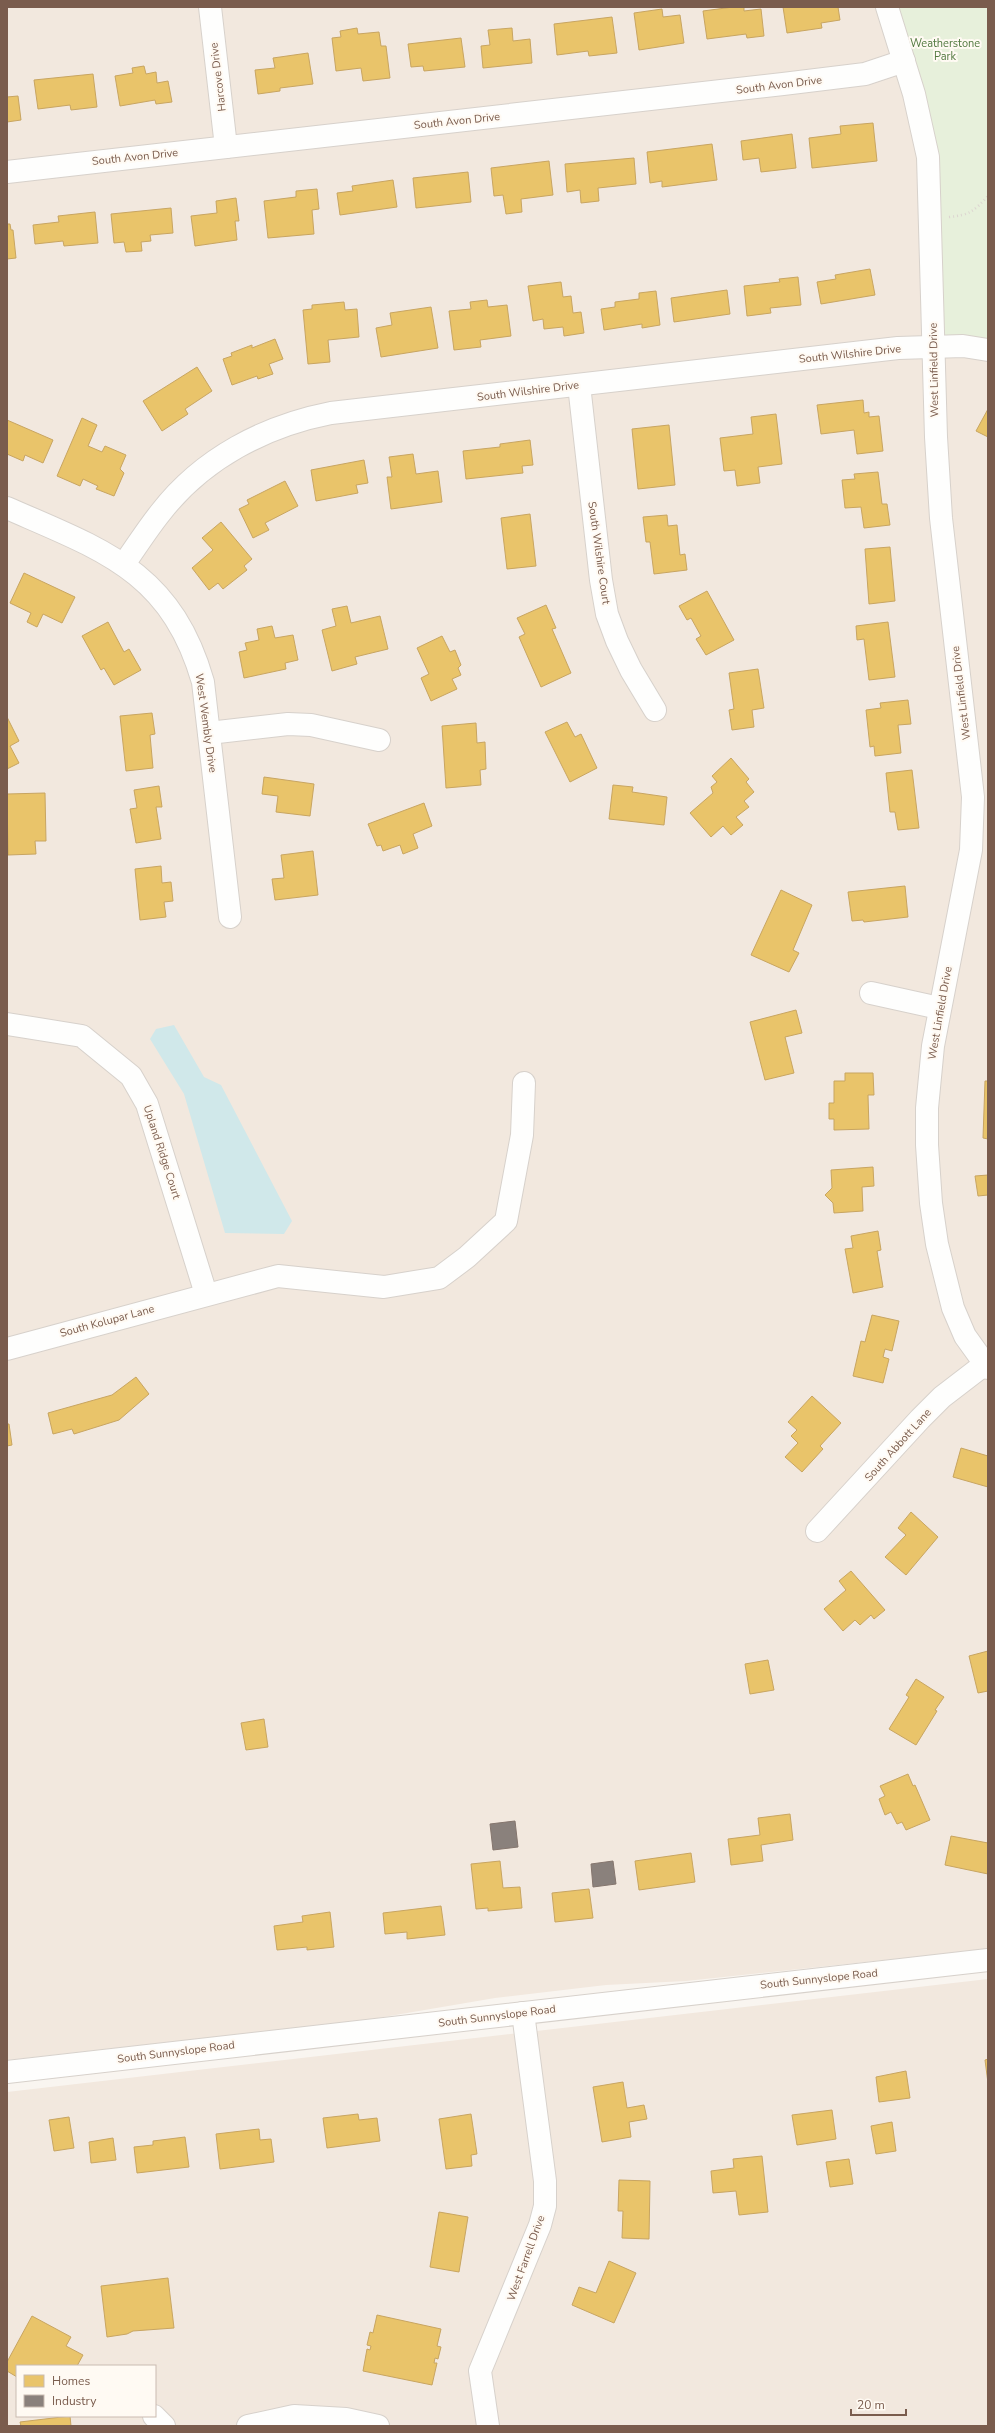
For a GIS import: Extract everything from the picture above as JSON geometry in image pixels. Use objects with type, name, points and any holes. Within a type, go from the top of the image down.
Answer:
[{"type":"street","name":"Harcove Drive","points":[[210,7],[226,147]]},
{"type":"street","name":"West Linfield Drive","points":[[887,7],[923,127],[928,157],[936,437],[941,518],[973,797],[974,821],[971,850],[939,1008],[933,1046],[927,1108],[927,1145],[931,1204],[944,1280],[953,1308],[965,1336],[986,1366]]},
{"type":"street","name":"South Avon Drive","points":[[7,172],[865,74],[904,61]]},
{"type":"street","name":"South Wilshire Drive","points":[[124,564],[161,512],[180,490],[210,464],[237,446],[271,430],[303,419],[331,413],[934,345],[963,346],[988,350]]},
{"type":"street","name":"South Wilshire Court","points":[[579,385],[601,580],[607,614],[628,664],[655,710]]},
{"type":"street","name":"West Wembly Drive","points":[[7,508],[93,546],[124,564],[152,587],[183,630],[196,657],[203,682],[230,917]]},
{"type":"street","points":[[209,733],[288,724],[311,725],[379,740]]},
{"type":"street","points":[[871,993],[939,1008]]},
{"type":"street","name":"Upland Ridge Court","points":[[7,1024],[82,1036],[131,1076],[147,1104],[206,1294]]},
{"type":"street","name":"South Kolupar Lane","points":[[7,1349],[206,1294],[278,1276],[384,1287],[439,1278],[467,1257],[506,1221],[522,1134],[524,1083]]},
{"type":"street","name":"South Abbott Lane","points":[[817,1531],[942,1397],[986,1366]]},
{"type":"street","name":"South Sunnyslope Road","points":[[7,2072],[988,1960]]},
{"type":"street","name":"West Farrell Drive","points":[[488,2426],[480,2371],[525,2266],[545,2206],[545,2181],[523,2013]]},
{"type":"street","points":[[248,2426],[294,2416],[346,2418],[378,2426]]},
{"type":"street","points":[[155,2417],[164,2426]]},
{"type":"path","points":[[931,220],[966,215],[976,210],[988,196]]},
{"type":"shaded area","points":[[7,7],[988,7],[988,1949],[686,1981],[606,1985],[495,1998],[366,2020],[7,2060]]},
{"type":"shaded area","points":[[988,1979],[988,2426],[7,2426],[7,2092]]},
{"type":"green space","name":"Weatherstone Park","points":[[887,7],[988,7],[988,350],[934,345],[930,191]]},
{"type":"water","points":[[174,1025],[204,1077],[221,1085],[292,1221],[284,1234],[225,1233],[184,1094],[150,1039],[156,1029]]},
{"type":"building: Homes","points":[[744,7],[744,11],[761,9],[764,36],[747,38],[746,34],[707,39],[703,11]]},
{"type":"building: Homes","points":[[783,7],[838,7],[840,20],[821,23],[822,28],[787,33]]},
{"type":"building: Homes","points":[[662,9],[663,17],[680,15],[684,43],[639,50],[634,13]]},
{"type":"building: Homes","points":[[612,17],[617,53],[589,56],[588,51],[557,55],[554,24]]},
{"type":"building: Homes","points":[[357,28],[358,34],[379,32],[381,46],[386,46],[390,78],[363,81],[361,68],[336,71],[332,38],[341,37],[340,31]]},
{"type":"building: Homes","points":[[512,28],[513,41],[530,39],[532,63],[483,68],[481,46],[490,45],[488,30]]},
{"type":"building: Homes","points":[[461,38],[465,67],[424,71],[423,66],[411,67],[408,44]]},
{"type":"building: Homes","points":[[308,53],[313,84],[280,88],[280,91],[258,94],[255,70],[275,68],[273,58]]},
{"type":"building: Homes","points":[[144,66],[146,74],[156,72],[157,83],[168,81],[172,102],[156,104],[155,100],[120,106],[115,76],[133,73],[132,68]]},
{"type":"building: Homes","points":[[93,74],[97,107],[71,110],[70,105],[38,109],[34,80]]},
{"type":"building: Homes","points":[[18,96],[21,120],[7,122],[7,97]]},
{"type":"building: Homes","points":[[873,123],[877,161],[812,168],[809,138],[841,134],[840,126]]},
{"type":"building: Homes","points":[[792,134],[796,168],[761,172],[759,158],[743,160],[741,141]]},
{"type":"building: Homes","points":[[712,144],[717,180],[662,187],[662,181],[650,183],[647,152]]},
{"type":"building: Homes","points":[[634,158],[636,184],[598,188],[599,201],[581,203],[580,190],[567,192],[565,164]]},
{"type":"building: Homes","points":[[549,161],[553,195],[521,199],[522,212],[506,214],[503,195],[494,196],[491,168]]},
{"type":"building: Homes","points":[[468,172],[471,202],[416,208],[413,178]]},
{"type":"building: Homes","points":[[393,180],[397,207],[340,215],[337,193],[353,191],[352,186]]},
{"type":"building: Homes","points":[[317,189],[319,209],[312,210],[314,234],[268,238],[264,201],[296,197],[296,191]]},
{"type":"building: Homes","points":[[236,198],[239,221],[235,221],[237,240],[195,246],[191,216],[217,213],[216,201]]},
{"type":"building: Homes","points":[[171,208],[173,233],[150,235],[151,241],[141,242],[142,251],[126,252],[124,242],[114,243],[111,214]]},
{"type":"building: Homes","points":[[95,212],[98,243],[64,246],[63,241],[35,244],[33,225],[59,222],[58,216]]},
{"type":"building: Homes","points":[[7,224],[10,224],[11,230],[13,230],[16,258],[7,259]]},
{"type":"building: Homes","points":[[870,269],[875,295],[821,304],[817,282],[836,279],[835,275]]},
{"type":"building: Homes","points":[[798,277],[801,305],[770,308],[771,313],[747,316],[744,286],[780,282],[779,279]]},
{"type":"building: Homes","points":[[561,282],[563,297],[571,296],[573,313],[581,312],[584,333],[564,336],[563,327],[544,329],[543,319],[533,321],[528,286]]},
{"type":"building: Homes","points":[[727,290],[730,314],[674,322],[671,298]]},
{"type":"building: Homes","points":[[656,291],[660,325],[642,328],[642,324],[604,330],[601,309],[615,307],[615,302],[639,299],[639,293]]},
{"type":"building: Homes","points":[[487,300],[488,307],[507,305],[511,336],[480,340],[481,347],[454,350],[449,311],[471,309],[470,302]]},
{"type":"building: Homes","points":[[344,302],[345,310],[357,309],[359,337],[328,340],[330,362],[308,364],[303,310],[312,309],[312,305]]},
{"type":"building: Homes","points":[[431,307],[438,348],[381,357],[376,328],[392,325],[390,313]]},
{"type":"building: Homes","points":[[275,339],[283,359],[269,364],[273,374],[258,379],[257,376],[232,385],[223,359],[232,356],[231,353],[252,345],[252,348]]},
{"type":"building: Homes","points":[[197,367],[212,391],[185,409],[188,414],[162,431],[143,401]]},
{"type":"building: Homes","points":[[863,400],[864,413],[869,412],[869,417],[879,416],[883,451],[857,454],[854,430],[821,434],[817,405]]},
{"type":"building: Homes","points":[[988,409],[988,437],[976,431]]},
{"type":"building: Homes","points":[[776,414],[782,464],[758,467],[760,483],[737,486],[735,470],[724,471],[720,438],[753,434],[751,417]]},
{"type":"building: Homes","points":[[82,418],[97,425],[88,446],[102,452],[105,446],[126,455],[120,469],[124,473],[114,496],[96,489],[98,486],[83,479],[80,486],[57,476]]},
{"type":"building: Homes","points":[[7,420],[53,440],[43,463],[25,455],[23,461],[7,454]]},
{"type":"building: Homes","points":[[669,425],[675,485],[638,489],[632,429]]},
{"type":"building: Homes","points":[[530,440],[533,465],[522,466],[523,473],[466,479],[463,451],[500,447],[500,444]]},
{"type":"building: Homes","points":[[413,454],[416,474],[438,471],[442,502],[391,509],[387,477],[392,477],[389,457]]},
{"type":"building: Homes","points":[[364,460],[368,483],[356,485],[358,493],[316,501],[311,470]]},
{"type":"building: Homes","points":[[878,472],[882,504],[887,504],[890,525],[864,528],[861,507],[845,508],[842,480],[855,479],[854,474]]},
{"type":"building: Homes","points":[[285,481],[298,506],[265,523],[269,530],[253,538],[239,509],[249,504],[247,500]]},
{"type":"building: Homes","points":[[530,514],[536,566],[507,569],[501,518]]},
{"type":"building: Homes","points":[[667,515],[668,526],[677,525],[680,555],[685,554],[687,570],[654,574],[650,542],[646,542],[643,517]]},
{"type":"building: Homes","points":[[221,522],[252,559],[244,566],[247,570],[223,589],[218,583],[209,590],[192,568],[213,550],[202,538]]},
{"type":"building: Homes","points":[[890,547],[895,601],[869,604],[865,549]]},
{"type":"building: Homes","points":[[24,573],[75,597],[62,623],[43,614],[37,627],[27,622],[31,613],[10,603]]},
{"type":"building: Homes","points":[[707,591],[734,640],[706,655],[696,639],[701,636],[691,618],[687,620],[679,606]]},
{"type":"building: Homes","points":[[546,605],[556,628],[552,629],[571,673],[541,687],[519,637],[525,634],[517,618]]},
{"type":"building: Homes","points":[[347,606],[351,623],[380,616],[388,649],[355,657],[357,664],[332,671],[322,630],[336,626],[332,609]]},
{"type":"building: Homes","points":[[108,622],[124,652],[129,649],[141,670],[114,685],[104,668],[101,670],[82,636]]},
{"type":"building: Homes","points":[[888,622],[895,677],[869,680],[864,639],[857,640],[856,626]]},
{"type":"building: Homes","points":[[272,626],[275,638],[293,635],[298,660],[285,663],[286,669],[244,678],[239,652],[247,650],[245,643],[259,640],[257,629]]},
{"type":"building: Homes","points":[[442,636],[450,652],[455,650],[461,665],[458,668],[461,675],[452,679],[457,689],[431,701],[421,678],[429,674],[417,648]]},
{"type":"building: Homes","points":[[758,669],[764,708],[752,710],[754,727],[732,730],[729,710],[734,709],[729,673]]},
{"type":"building: Homes","points":[[908,700],[911,724],[898,725],[901,753],[875,756],[874,746],[870,747],[866,710],[881,708],[880,703]]},
{"type":"building: Homes","points":[[152,713],[155,734],[150,735],[153,768],[126,771],[120,716]]},
{"type":"building: Homes","points":[[7,717],[19,741],[10,746],[19,763],[7,769]]},
{"type":"building: Homes","points":[[567,722],[575,737],[581,734],[597,768],[570,782],[545,732]]},
{"type":"building: Homes","points":[[476,723],[477,743],[485,742],[486,769],[480,770],[481,785],[446,788],[442,726]]},
{"type":"building: Homes","points":[[731,758],[749,779],[746,782],[754,792],[744,801],[749,807],[736,817],[743,825],[731,835],[723,826],[711,837],[690,813],[713,793],[711,787],[717,782],[712,776]]},
{"type":"building: Homes","points":[[912,770],[919,828],[898,830],[895,812],[890,812],[886,773]]},
{"type":"building: Homes","points":[[264,777],[314,784],[310,816],[276,812],[278,796],[262,794]]},
{"type":"building: Homes","points":[[613,785],[633,787],[632,792],[667,797],[664,825],[609,819]]},
{"type":"building: Homes","points":[[159,786],[162,807],[156,807],[161,839],[136,843],[130,809],[137,808],[134,790]]},
{"type":"building: Homes","points":[[45,793],[46,841],[35,841],[36,854],[8,855],[7,794]]},
{"type":"building: Homes","points":[[424,803],[432,826],[413,834],[418,848],[403,854],[400,845],[383,851],[381,845],[377,846],[368,824]]},
{"type":"building: Homes","points":[[313,851],[318,895],[275,900],[272,879],[284,878],[281,855]]},
{"type":"building: Homes","points":[[161,866],[162,883],[171,882],[173,901],[164,902],[166,917],[140,920],[135,869]]},
{"type":"building: Homes","points":[[905,886],[908,917],[864,922],[863,920],[852,921],[848,892]]},
{"type":"building: Homes","points":[[781,890],[812,905],[793,950],[799,953],[789,972],[751,955]]},
{"type":"building: Homes","points":[[796,1010],[802,1033],[785,1037],[794,1073],[765,1080],[750,1022]]},
{"type":"building: Homes","points":[[845,1073],[873,1073],[874,1095],[868,1095],[869,1129],[834,1130],[834,1119],[829,1119],[829,1103],[834,1103],[834,1081],[845,1081]]},
{"type":"building: Homes","points":[[985,1081],[988,1081],[988,1139],[983,1138]]},
{"type":"building: Homes","points":[[873,1167],[874,1186],[862,1187],[863,1211],[834,1213],[833,1203],[825,1195],[832,1188],[831,1170]]},
{"type":"building: Homes","points":[[988,1175],[988,1195],[978,1196],[975,1176]]},
{"type":"building: Homes","points":[[878,1231],[881,1250],[877,1251],[883,1287],[853,1293],[845,1249],[853,1248],[851,1236]]},
{"type":"building: Homes","points":[[872,1315],[899,1321],[892,1351],[885,1349],[883,1357],[889,1359],[883,1383],[853,1376],[861,1341],[865,1342]]},
{"type":"building: Homes","points":[[136,1377],[149,1394],[119,1420],[74,1434],[72,1429],[53,1434],[48,1413],[112,1395]]},
{"type":"building: Homes","points":[[812,1396],[841,1423],[820,1446],[823,1449],[802,1472],[785,1457],[798,1443],[791,1436],[797,1430],[788,1422]]},
{"type":"building: Homes","points":[[7,1424],[9,1424],[12,1445],[7,1446]]},
{"type":"building: Homes","points":[[961,1448],[988,1456],[988,1487],[953,1477]]},
{"type":"building: Homes","points":[[911,1512],[938,1537],[906,1575],[885,1557],[906,1535],[898,1528]]},
{"type":"building: Homes","points":[[851,1571],[885,1610],[874,1619],[871,1615],[860,1625],[855,1620],[843,1631],[824,1609],[846,1590],[839,1581]]},
{"type":"building: Homes","points":[[988,1651],[988,1691],[978,1693],[969,1656]]},
{"type":"building: Homes","points":[[768,1660],[774,1690],[750,1694],[745,1664]]},
{"type":"building: Homes","points":[[916,1679],[944,1697],[935,1710],[937,1711],[916,1745],[889,1729],[909,1697],[906,1695]]},
{"type":"building: Homes","points":[[264,1719],[268,1747],[246,1750],[241,1723]]},
{"type":"building: Homes","points":[[908,1774],[913,1786],[915,1785],[930,1820],[906,1830],[902,1822],[897,1824],[891,1812],[885,1815],[879,1799],[885,1796],[880,1786]]},
{"type":"building: Homes","points":[[790,1814],[793,1840],[761,1845],[763,1861],[731,1865],[728,1839],[760,1835],[758,1818]]},
{"type":"building: Homes","points":[[951,1836],[988,1843],[988,1874],[945,1865]]},
{"type":"building: Homes","points":[[691,1853],[695,1882],[639,1890],[635,1861]]},
{"type":"building: Homes","points":[[500,1861],[503,1888],[520,1887],[522,1908],[488,1911],[488,1908],[476,1909],[471,1864]]},
{"type":"building: Homes","points":[[589,1889],[593,1918],[555,1922],[552,1893]]},
{"type":"building: Homes","points":[[441,1906],[445,1935],[407,1939],[407,1932],[385,1934],[383,1913]]},
{"type":"building: Homes","points":[[330,1912],[334,1947],[307,1950],[307,1947],[277,1950],[274,1926],[303,1922],[302,1916]]},
{"type":"building: Homes","points":[[988,2059],[988,2083],[985,2060]]},
{"type":"building: Homes","points":[[906,2071],[910,2098],[879,2102],[876,2077]]},
{"type":"building: Homes","points":[[623,2082],[627,2108],[644,2105],[647,2119],[629,2122],[631,2137],[602,2142],[593,2087]]},
{"type":"building: Homes","points":[[832,2110],[836,2139],[797,2145],[792,2115]]},
{"type":"building: Homes","points":[[358,2114],[359,2120],[377,2118],[380,2141],[327,2148],[323,2118]]},
{"type":"building: Homes","points":[[471,2114],[477,2154],[471,2155],[472,2166],[446,2169],[439,2119]]},
{"type":"building: Homes","points":[[69,2117],[74,2148],[54,2151],[49,2120]]},
{"type":"building: Homes","points":[[892,2122],[896,2151],[876,2154],[871,2126]]},
{"type":"building: Homes","points":[[259,2129],[260,2140],[271,2139],[274,2162],[220,2169],[216,2134]]},
{"type":"building: Homes","points":[[185,2137],[189,2167],[137,2173],[134,2147],[153,2145],[153,2141]]},
{"type":"building: Homes","points":[[113,2138],[116,2160],[91,2163],[89,2142]]},
{"type":"building: Homes","points":[[762,2156],[768,2212],[739,2215],[736,2191],[713,2193],[711,2171],[734,2168],[733,2159]]},
{"type":"building: Homes","points":[[849,2159],[853,2184],[830,2187],[826,2162]]},
{"type":"building: Homes","points":[[619,2180],[650,2181],[649,2239],[622,2238],[623,2211],[618,2211]]},
{"type":"building: Homes","points":[[439,2212],[468,2217],[459,2272],[430,2267]]},
{"type":"building: Homes","points":[[609,2261],[636,2273],[614,2323],[572,2305],[579,2287],[596,2293]]},
{"type":"building: Homes","points":[[168,2278],[174,2328],[133,2331],[127,2334],[107,2337],[101,2286]]},
{"type":"building: Homes","points":[[377,2315],[441,2329],[437,2346],[441,2347],[438,2359],[435,2358],[434,2363],[437,2363],[432,2385],[363,2371],[367,2349],[370,2350],[371,2346],[367,2345],[370,2332],[373,2333]]},
{"type":"building: Homes","points":[[32,2316],[71,2337],[66,2346],[83,2355],[78,2365],[16,2365],[16,2376],[7,2371],[7,2362]]},
{"type":"building: Homes","points":[[70,2417],[71,2426],[21,2426],[20,2422]]},
{"type":"building: Industry","points":[[515,1821],[518,1847],[493,1850],[490,1824]]},
{"type":"building: Industry","points":[[613,1861],[616,1884],[593,1887],[591,1864]]}]
